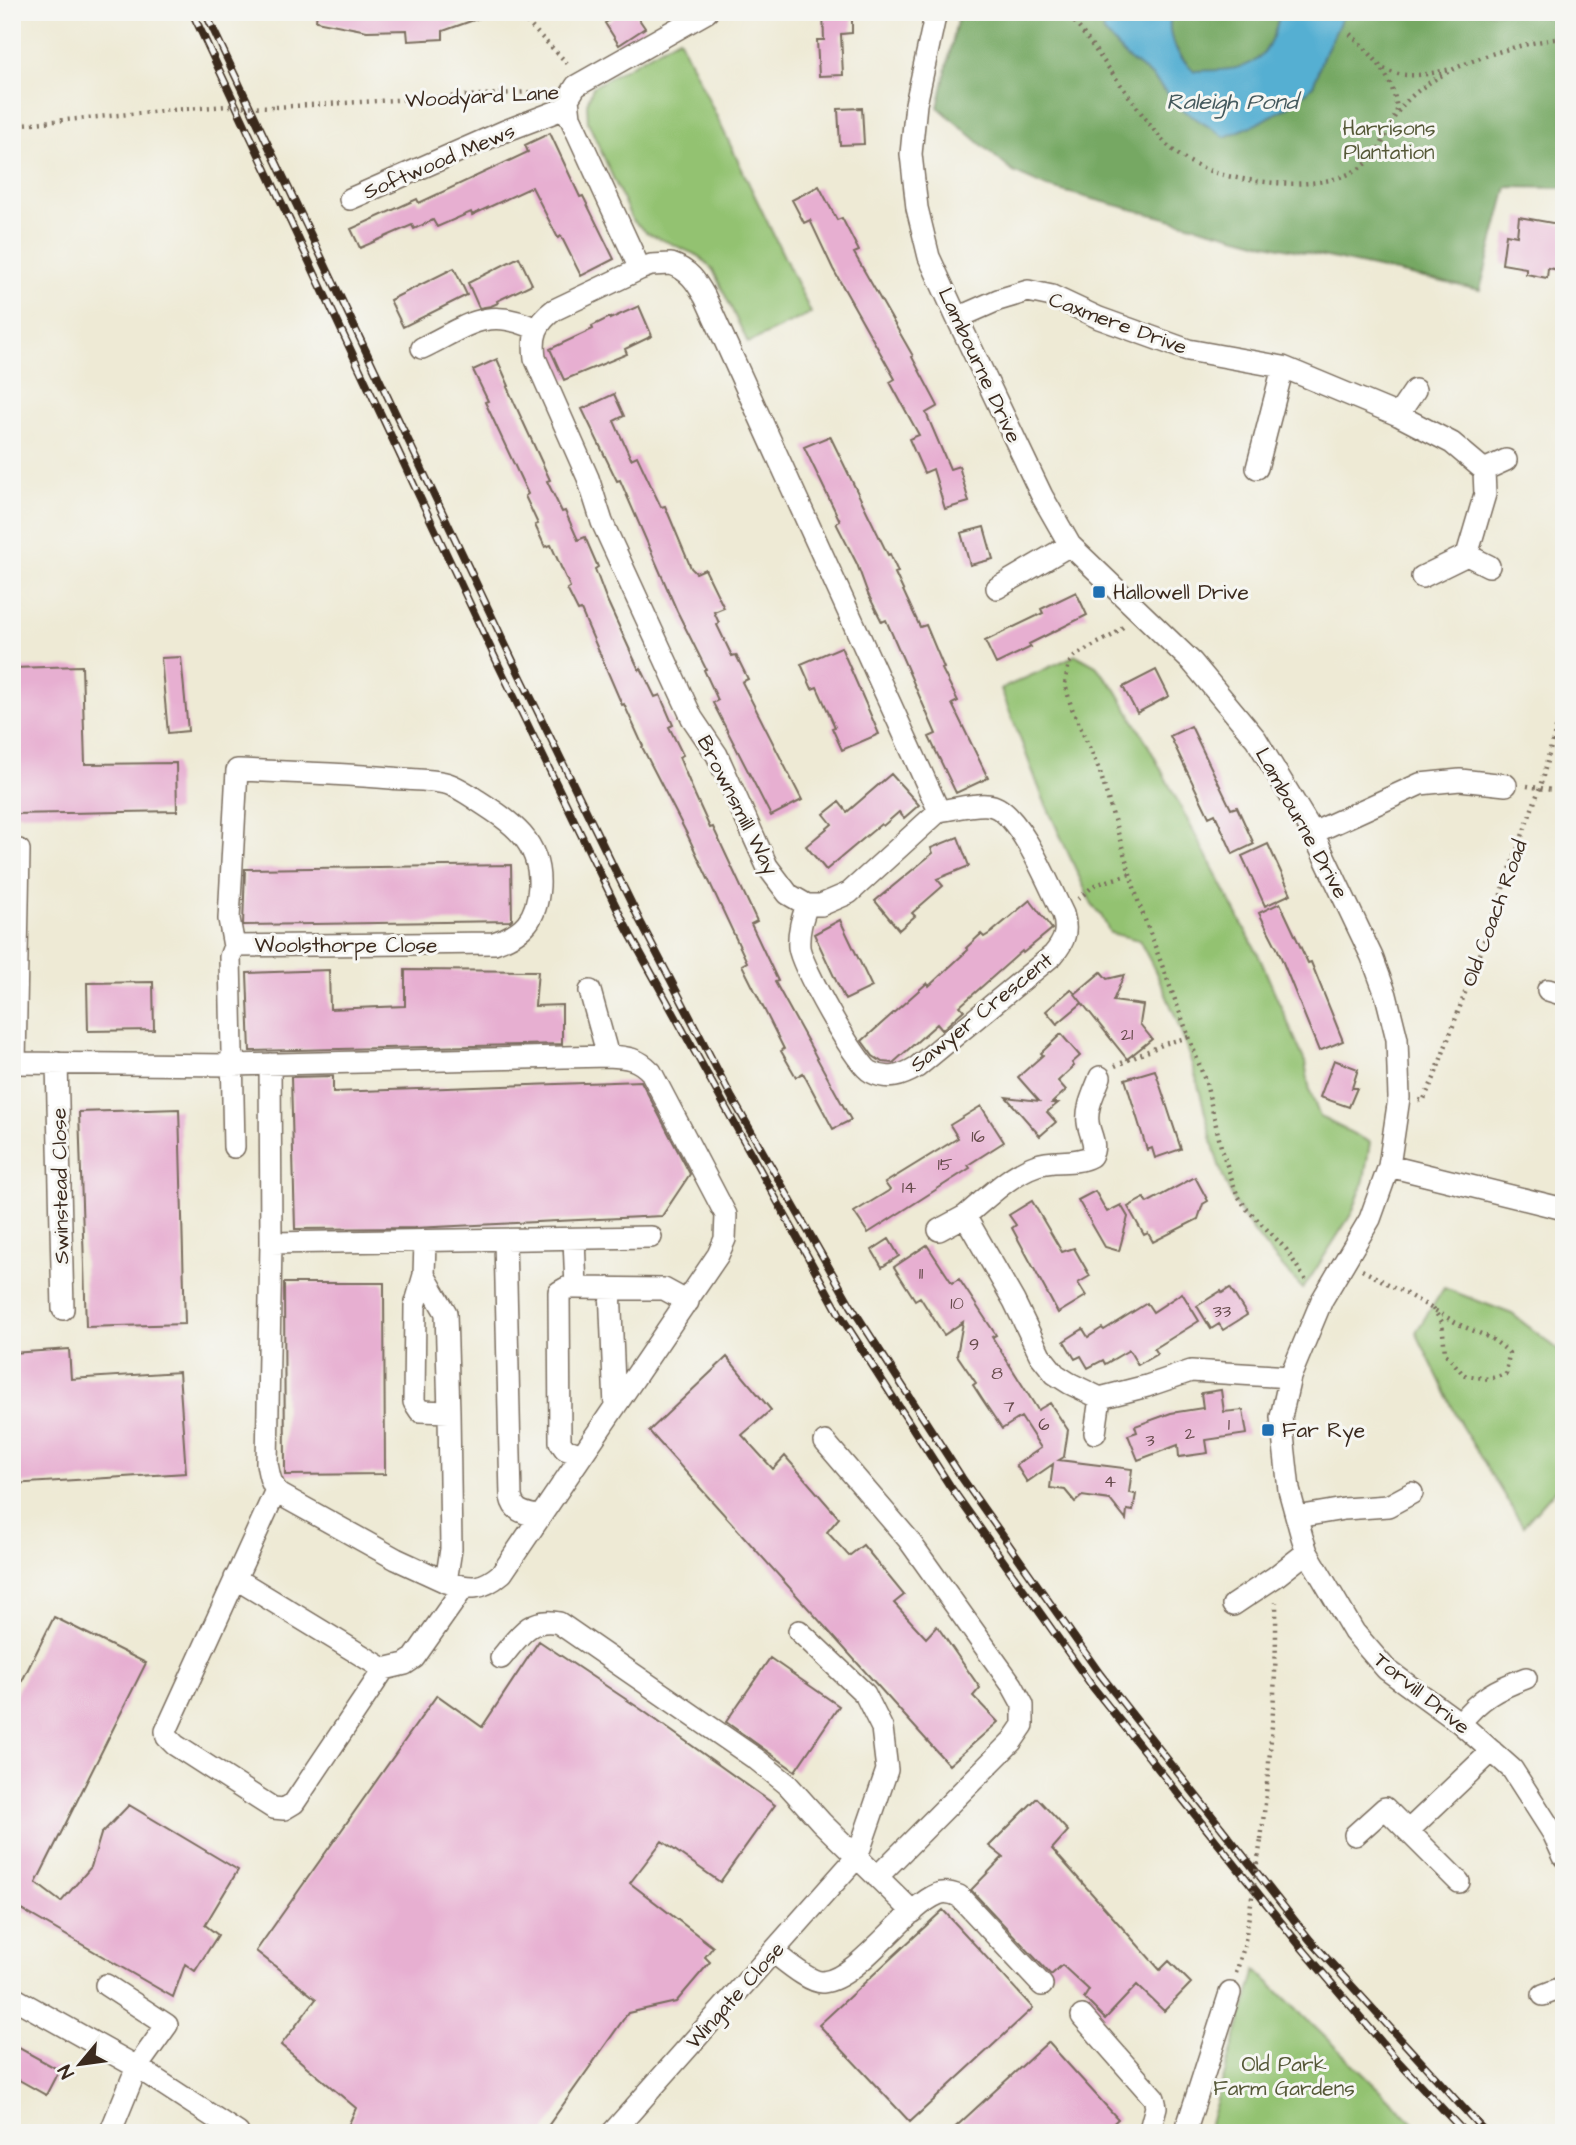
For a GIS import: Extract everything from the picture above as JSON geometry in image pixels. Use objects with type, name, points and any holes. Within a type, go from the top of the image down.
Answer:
[{"type":"street","name":"Woodyard Lane","points":[[569,106],[598,75],[707,12]]},
{"type":"street","name":"Lambourne Drive","points":[[936,12],[916,104],[911,154],[917,208],[929,257],[1042,496],[1070,545],[1192,662],[1256,739],[1313,833],[1372,957],[1387,995],[1397,1039],[1399,1098],[1389,1166],[1370,1219],[1322,1300],[1290,1377]]},
{"type":"street","name":"Softwood Mews","points":[[350,199],[569,106]]},
{"type":"street","points":[[569,106],[640,269]]},
{"type":"street","points":[[422,348],[489,317],[506,318],[536,329],[544,317],[554,310],[640,269],[662,264],[682,268],[693,277],[705,297],[939,811]]},
{"type":"street","name":"Caxmere Drive","points":[[957,318],[998,300],[1028,291],[1052,296],[1099,318],[1188,350],[1283,367],[1398,415],[1452,443],[1484,470]]},
{"type":"street","name":"Brownsmill Way","points":[[536,329],[533,343],[540,372],[588,478],[602,523],[692,718],[717,755],[767,866],[788,894],[807,905]]},
{"type":"street","points":[[1257,468],[1283,367]]},
{"type":"street","points":[[1398,415],[1415,390]]},
{"type":"street","points":[[1422,577],[1467,555],[1485,494],[1484,470],[1506,460]]},
{"type":"street","points":[[997,588],[1070,545]]},
{"type":"street","points":[[1467,555],[1489,566]]},
{"type":"street","name":"Woolsthorpe Close","points":[[234,946],[494,943],[520,933],[530,920],[538,898],[539,872],[535,853],[524,836],[508,820],[447,783],[345,774],[237,770],[229,919],[234,946],[230,957],[234,1147]]},
{"type":"street","points":[[1313,833],[1420,784],[1460,779],[1506,785]]},
{"type":"street","points":[[807,905],[833,901],[849,893],[939,811],[985,805],[994,806],[1023,833],[1063,914]]},
{"type":"street","points":[[12,850],[19,850],[14,1063],[232,1065],[270,1064],[608,1056],[633,1058],[642,1062],[651,1072],[726,1215],[725,1239],[688,1302],[502,1573],[482,1587],[455,1584],[396,1559],[276,1490],[267,1463],[271,1244],[270,1064]]},
{"type":"street","name":"Sawyer Crescent","points":[[807,905],[799,930],[800,950],[807,970],[857,1059],[869,1072],[886,1077],[901,1076],[917,1067],[1052,955],[1065,936],[1063,914]]},
{"type":"street","points":[[590,991],[608,1056]]},
{"type":"street","name":"Swinstead Close","points":[[57,1063],[63,1308]]},
{"type":"street","points":[[939,1230],[965,1216],[1023,1170],[1054,1161],[1076,1161],[1091,1156],[1094,1144],[1087,1114],[1100,1077]]},
{"type":"street","points":[[1389,1166],[1564,1209]]},
{"type":"street","points":[[965,1216],[1014,1301],[1040,1355],[1055,1374],[1069,1384],[1100,1398],[1191,1371],[1290,1377]]},
{"type":"street","points":[[271,1244],[651,1237]]},
{"type":"street","points":[[575,1239],[576,1288]]},
{"type":"street","points":[[505,1240],[511,1497],[513,1506],[519,1512],[540,1517]]},
{"type":"street","points":[[425,1242],[424,1275],[415,1306],[414,1402],[420,1411],[449,1412]]},
{"type":"street","points":[[276,1490],[168,1723],[167,1737],[175,1745],[273,1808],[284,1809],[294,1802],[384,1669],[405,1664],[414,1658],[455,1584],[451,1549],[446,1312],[424,1275]]},
{"type":"street","points":[[582,1455],[561,1446],[559,1437],[558,1296],[563,1289],[576,1288],[664,1289],[688,1302]]},
{"type":"street","points":[[610,1288],[615,1407]]},
{"type":"street","name":"Torvill Drive","points":[[1290,1377],[1281,1418],[1289,1490],[1307,1552],[1354,1632],[1387,1669],[1460,1723],[1512,1769],[1558,1830],[1564,1857]]},
{"type":"street","points":[[1095,1433],[1100,1398]]},
{"type":"street","points":[[825,1442],[908,1539],[968,1621],[1023,1705],[1023,1725],[1012,1741],[877,1877]]},
{"type":"street","points":[[1297,1517],[1344,1509],[1388,1506],[1412,1493]]},
{"type":"street","points":[[1233,1605],[1307,1552]]},
{"type":"street","points":[[235,1578],[384,1669]]},
{"type":"street","points":[[501,1658],[524,1631],[537,1622],[547,1620],[559,1623],[757,1759],[788,1784],[821,1822],[913,1913]]},
{"type":"street","points":[[799,1632],[865,1694],[882,1728],[887,1770],[857,1857]]},
{"type":"street","points":[[1460,1723],[1475,1704],[1499,1688],[1526,1678]]},
{"type":"street","points":[[1408,1831],[1492,1751]]},
{"type":"street","points":[[1355,1835],[1385,1808],[1459,1882]]},
{"type":"street","name":"Wingate Close","points":[[612,2133],[857,1857]]},
{"type":"street","points":[[773,1952],[810,1978],[821,1982],[833,1979],[854,1966],[938,1894],[950,1892],[959,1896],[1042,1985]]},
{"type":"street","points":[[106,1985],[167,2025],[137,2067],[110,2133]]},
{"type":"street","points":[[1543,1995],[1564,1987]]},
{"type":"street","points":[[1185,2133],[1230,1993]]},
{"type":"street","points":[[12,1997],[137,2067],[238,2133]]},
{"type":"street","points":[[1082,2017],[1154,2098],[1156,2107],[1149,2133]]},
{"type":"path","points":[[517,12],[571,67],[598,75]]},
{"type":"path","points":[[1065,12],[1159,136],[1181,157],[1217,174],[1294,184],[1323,182],[1348,174],[1364,165],[1377,151],[1388,135],[1397,113],[1425,87],[1459,67]]},
{"type":"path","points":[[1546,12],[1564,24]]},
{"type":"path","points":[[1350,34],[1383,68],[1396,102],[1397,113]]},
{"type":"path","points":[[1383,68],[1399,74],[1420,75],[1459,67],[1509,49],[1564,38]]},
{"type":"path","name":"Woodyard Lane","points":[[12,125],[228,106],[276,107],[538,90],[569,106]]},
{"type":"path","points":[[1135,610],[1127,623],[1115,634],[1076,655],[1069,663],[1065,684],[1071,706],[1100,772],[1130,874],[1212,1102],[1230,1179],[1246,1208],[1280,1241],[1322,1300]]},
{"type":"path","name":"Old Coach Road","points":[[1399,1098],[1423,1101],[1434,1078],[1540,786],[1564,699]]},
{"type":"path","points":[[1506,785],[1540,786],[1564,792]]},
{"type":"path","points":[[1063,914],[1095,885],[1130,874]]},
{"type":"path","points":[[1100,1077],[1140,1054],[1189,1037]]},
{"type":"path","points":[[1346,1262],[1431,1306],[1454,1322],[1494,1339],[1509,1353],[1506,1374],[1489,1380],[1464,1375],[1446,1353],[1441,1322],[1431,1306]]},
{"type":"path","points":[[1230,1993],[1244,1947],[1261,1840],[1270,1760],[1277,1669],[1275,1577]]},
{"type":"green space","name":"Harrisons Plantation","points":[[959,12],[1098,12],[1104,32],[1125,56],[1152,76],[1181,109],[1225,137],[1288,107],[1313,86],[1322,59],[1345,12],[1564,12],[1564,188],[1507,187],[1480,290],[1257,242],[1047,187],[1013,172],[938,107]]},
{"type":"green space","points":[[1172,12],[1280,12],[1269,45],[1252,62],[1241,67],[1194,71],[1178,52],[1171,37]]},
{"type":"green space","points":[[679,38],[811,313],[748,343],[713,270],[699,256],[647,233],[632,220],[588,122],[587,104],[593,87]]},
{"type":"green space","points":[[1076,655],[1096,666],[1116,690],[1147,743],[1258,954],[1305,1062],[1310,1091],[1320,1117],[1370,1142],[1364,1180],[1352,1213],[1303,1289],[1261,1241],[1232,1197],[1217,1158],[1184,1041],[1159,980],[1139,940],[1110,933],[1101,915],[1092,905],[1043,798],[1001,689]]},
{"type":"green space","points":[[1444,1288],[1512,1314],[1564,1354],[1564,1480],[1523,1526],[1462,1427],[1416,1332]]},
{"type":"green space","name":"Old Park Farm Gardens","points":[[1256,1970],[1424,2133],[1207,2133]]},
{"type":"water","name":"Raleigh Pond","points":[[1098,12],[1172,12],[1171,37],[1183,59],[1194,71],[1241,67],[1252,62],[1269,45],[1280,12],[1345,12],[1322,59],[1313,86],[1288,107],[1225,137],[1181,109],[1152,76],[1125,56],[1104,32]]},
{"type":"building","points":[[317,12],[488,12],[488,15],[443,31],[443,39],[408,41],[407,30],[367,31],[316,21]]},
{"type":"building","points":[[622,12],[634,12],[645,28],[619,45],[605,23]]},
{"type":"building","points":[[823,12],[852,12],[852,33],[841,34],[843,75],[819,76],[817,40],[824,40]]},
{"type":"building","points":[[862,108],[864,144],[840,145],[838,109]]},
{"type":"building","points":[[550,133],[580,197],[583,196],[614,259],[581,276],[532,187],[472,215],[471,212],[437,227],[433,220],[414,229],[412,225],[360,248],[351,229],[417,199],[419,203],[528,152],[525,145]]},
{"type":"building","points":[[819,186],[837,220],[842,218],[859,251],[854,253],[913,356],[938,406],[926,413],[950,469],[959,466],[969,502],[945,509],[933,469],[924,473],[909,439],[919,435],[890,382],[895,379],[833,269],[810,220],[804,223],[792,200]]},
{"type":"building","points":[[1519,217],[1564,225],[1564,271],[1548,268],[1547,278],[1526,274],[1526,268],[1502,264],[1506,234],[1517,236]]},
{"type":"building","points":[[519,257],[532,284],[497,301],[498,303],[479,308],[468,283]]},
{"type":"building","points":[[454,268],[467,295],[403,327],[390,300]]},
{"type":"building","points":[[639,306],[652,336],[625,349],[627,354],[564,380],[550,349],[593,329],[592,326],[610,317]]},
{"type":"building","points":[[497,359],[562,512],[565,511],[578,540],[585,537],[598,567],[595,569],[606,598],[639,670],[641,668],[655,697],[660,695],[673,725],[669,727],[683,755],[679,757],[695,795],[757,921],[751,924],[778,981],[775,982],[851,1120],[833,1129],[803,1073],[796,1077],[781,1051],[784,1049],[742,965],[747,962],[687,834],[642,747],[624,704],[622,705],[581,610],[578,611],[567,589],[570,587],[551,545],[545,547],[535,525],[538,524],[525,496],[528,494],[473,370]]},
{"type":"building","points":[[614,394],[624,416],[614,421],[631,459],[637,456],[661,507],[665,506],[691,568],[696,573],[705,569],[724,608],[714,612],[719,623],[717,625],[732,656],[736,655],[748,679],[742,682],[802,800],[771,816],[713,703],[718,700],[704,670],[706,669],[677,611],[620,480],[617,481],[582,409]]},
{"type":"building","points":[[830,436],[888,555],[890,554],[898,572],[895,573],[920,627],[926,625],[944,668],[942,669],[958,701],[952,704],[988,778],[956,793],[929,737],[936,734],[886,620],[882,622],[868,594],[857,564],[836,523],[840,521],[804,447]]},
{"type":"building","points":[[984,527],[993,559],[970,565],[961,533]]},
{"type":"building","points":[[1076,592],[1087,615],[996,664],[985,641],[1043,613],[1041,609]]},
{"type":"building","points":[[841,647],[879,734],[842,750],[817,687],[812,689],[801,664]]},
{"type":"building","points":[[181,657],[188,731],[168,733],[161,658]]},
{"type":"building","points":[[82,666],[85,764],[176,763],[177,811],[12,814],[12,668]]},
{"type":"building","points":[[1156,670],[1169,696],[1137,713],[1123,687]]},
{"type":"building","points":[[1191,726],[1231,809],[1237,807],[1254,844],[1233,854],[1215,814],[1209,817],[1170,736]]},
{"type":"building","points":[[891,774],[919,805],[904,818],[899,812],[883,826],[881,824],[826,870],[806,846],[832,824],[824,814],[839,802],[847,812]]},
{"type":"building","points":[[958,837],[969,866],[937,879],[943,886],[912,913],[915,916],[899,930],[875,901],[933,853],[931,848]]},
{"type":"building","points":[[1268,844],[1291,894],[1265,906],[1242,856]]},
{"type":"building","points":[[511,865],[510,921],[243,925],[245,869]]},
{"type":"building","points":[[1030,900],[1052,929],[1023,953],[1022,951],[960,1006],[964,1010],[942,1030],[937,1024],[893,1063],[882,1062],[873,1056],[862,1041],[927,983],[929,986],[968,950],[966,948],[981,934],[984,937],[992,932]]},
{"type":"building","points":[[1280,903],[1308,963],[1311,962],[1343,1041],[1319,1051],[1278,950],[1259,913]]},
{"type":"building","points":[[840,920],[872,987],[845,1000],[814,934]]},
{"type":"building","points":[[329,970],[330,1009],[405,1006],[405,970],[538,971],[535,1006],[562,1005],[562,1044],[250,1051],[247,973]]},
{"type":"building","points":[[1101,972],[1107,979],[1124,975],[1113,1001],[1143,1005],[1140,1024],[1152,1039],[1127,1059],[1075,994]]},
{"type":"building","points":[[153,982],[154,1030],[88,1031],[87,983]]},
{"type":"building","points":[[1071,989],[1082,1003],[1057,1024],[1046,1011]]},
{"type":"building","points":[[1061,1034],[1080,1056],[1072,1063],[1074,1066],[1058,1081],[1066,1090],[1052,1103],[1058,1103],[1047,1112],[1056,1122],[1040,1136],[1006,1097],[1039,1101],[1018,1077],[1043,1055],[1041,1053]]},
{"type":"building","points":[[1334,1060],[1358,1069],[1352,1088],[1357,1088],[1349,1107],[1320,1097]]},
{"type":"building","points":[[1155,1070],[1181,1149],[1155,1158],[1152,1148],[1147,1150],[1125,1079]]},
{"type":"building","points":[[333,1076],[333,1092],[641,1081],[690,1174],[662,1216],[414,1228],[295,1229],[291,1077]]},
{"type":"building","points":[[981,1106],[1004,1142],[968,1165],[970,1168],[868,1233],[854,1212],[890,1190],[885,1183],[958,1138],[950,1125]]},
{"type":"building","points":[[179,1109],[185,1324],[86,1327],[79,1112]]},
{"type":"building","points":[[1195,1177],[1208,1201],[1203,1204],[1198,1219],[1153,1242],[1148,1233],[1144,1235],[1128,1207],[1144,1198],[1147,1203]]},
{"type":"building","points":[[1095,1191],[1107,1212],[1121,1205],[1128,1217],[1119,1251],[1105,1247],[1078,1200]]},
{"type":"building","points":[[1032,1201],[1062,1252],[1074,1248],[1090,1276],[1078,1283],[1086,1296],[1058,1313],[1012,1228],[1016,1225],[1009,1215]]},
{"type":"building","points":[[889,1239],[899,1256],[882,1267],[872,1250]]},
{"type":"building","points":[[927,1245],[952,1283],[959,1279],[996,1335],[992,1337],[1038,1410],[1050,1403],[1068,1430],[1064,1457],[1059,1460],[1132,1469],[1129,1493],[1136,1494],[1133,1511],[1127,1510],[1126,1520],[1110,1500],[1082,1496],[1075,1502],[1065,1490],[1050,1488],[1053,1464],[1027,1482],[1016,1465],[1041,1448],[1021,1417],[1002,1429],[973,1385],[976,1383],[957,1355],[963,1322],[944,1335],[920,1297],[915,1300],[894,1267]]},
{"type":"building","points":[[284,1283],[384,1283],[385,1474],[285,1475]]},
{"type":"building","points":[[1230,1288],[1247,1315],[1223,1330],[1219,1324],[1211,1329],[1197,1306]]},
{"type":"building","points":[[1182,1293],[1199,1321],[1154,1349],[1157,1354],[1138,1365],[1129,1350],[1105,1364],[1103,1360],[1088,1368],[1081,1356],[1075,1359],[1064,1341],[1083,1329],[1088,1337],[1102,1328],[1104,1330],[1147,1303],[1153,1312]]},
{"type":"building","points":[[69,1349],[71,1379],[179,1372],[186,1473],[12,1484],[12,1353]]},
{"type":"building","points":[[727,1357],[771,1410],[742,1435],[773,1469],[785,1456],[839,1518],[827,1532],[849,1556],[863,1545],[904,1595],[894,1603],[926,1638],[937,1626],[980,1688],[973,1696],[998,1722],[949,1765],[649,1431]]},
{"type":"building","points":[[1221,1390],[1224,1412],[1243,1410],[1247,1434],[1206,1440],[1208,1453],[1179,1457],[1178,1445],[1138,1460],[1128,1435],[1137,1432],[1135,1426],[1171,1413],[1203,1408],[1201,1393]]},
{"type":"building","points":[[54,1617],[146,1663],[36,1883],[61,1902],[91,1867],[101,1834],[129,1805],[238,1870],[205,1925],[218,1935],[195,1971],[185,1964],[173,1997],[12,1904],[12,1701]]},
{"type":"building","points":[[539,1641],[642,1710],[775,1805],[720,1882],[662,1841],[630,1883],[713,1947],[705,1957],[710,1962],[676,2002],[628,2013],[543,2133],[356,2133],[348,2126],[356,2108],[281,2045],[316,1999],[256,1951],[437,1695],[482,1727]]},
{"type":"building","points":[[770,1658],[839,1706],[795,1771],[726,1722]]},
{"type":"building","points":[[1037,1798],[1068,1831],[1052,1849],[1160,1970],[1169,1961],[1191,1983],[1164,2011],[1137,1985],[1105,2019],[1084,1998],[1089,1990],[1062,1965],[1051,1975],[971,1890],[1003,1857],[989,1846]]},
{"type":"building","points":[[943,1910],[1033,2008],[910,2122],[819,2025]]},
{"type":"building","points":[[1048,2042],[1118,2119],[1103,2133],[949,2133]]},
{"type":"building","points":[[12,2044],[59,2070],[46,2095],[12,2076]]},
{"type":"railway","points":[[192,12],[499,666],[626,927],[840,1315],[950,1486],[1092,1686],[1301,1947],[1395,2058],[1465,2133]]},
{"type":"railway","points":[[205,12],[513,661],[640,921],[732,1098],[851,1306],[962,1478],[1100,1674],[1310,1940],[1486,2133]]},
{"type":"place","name":"Hallowell Drive","points":[[1099,592]]},
{"type":"place","name":"Far Rye","points":[[1268,1430]]}]
